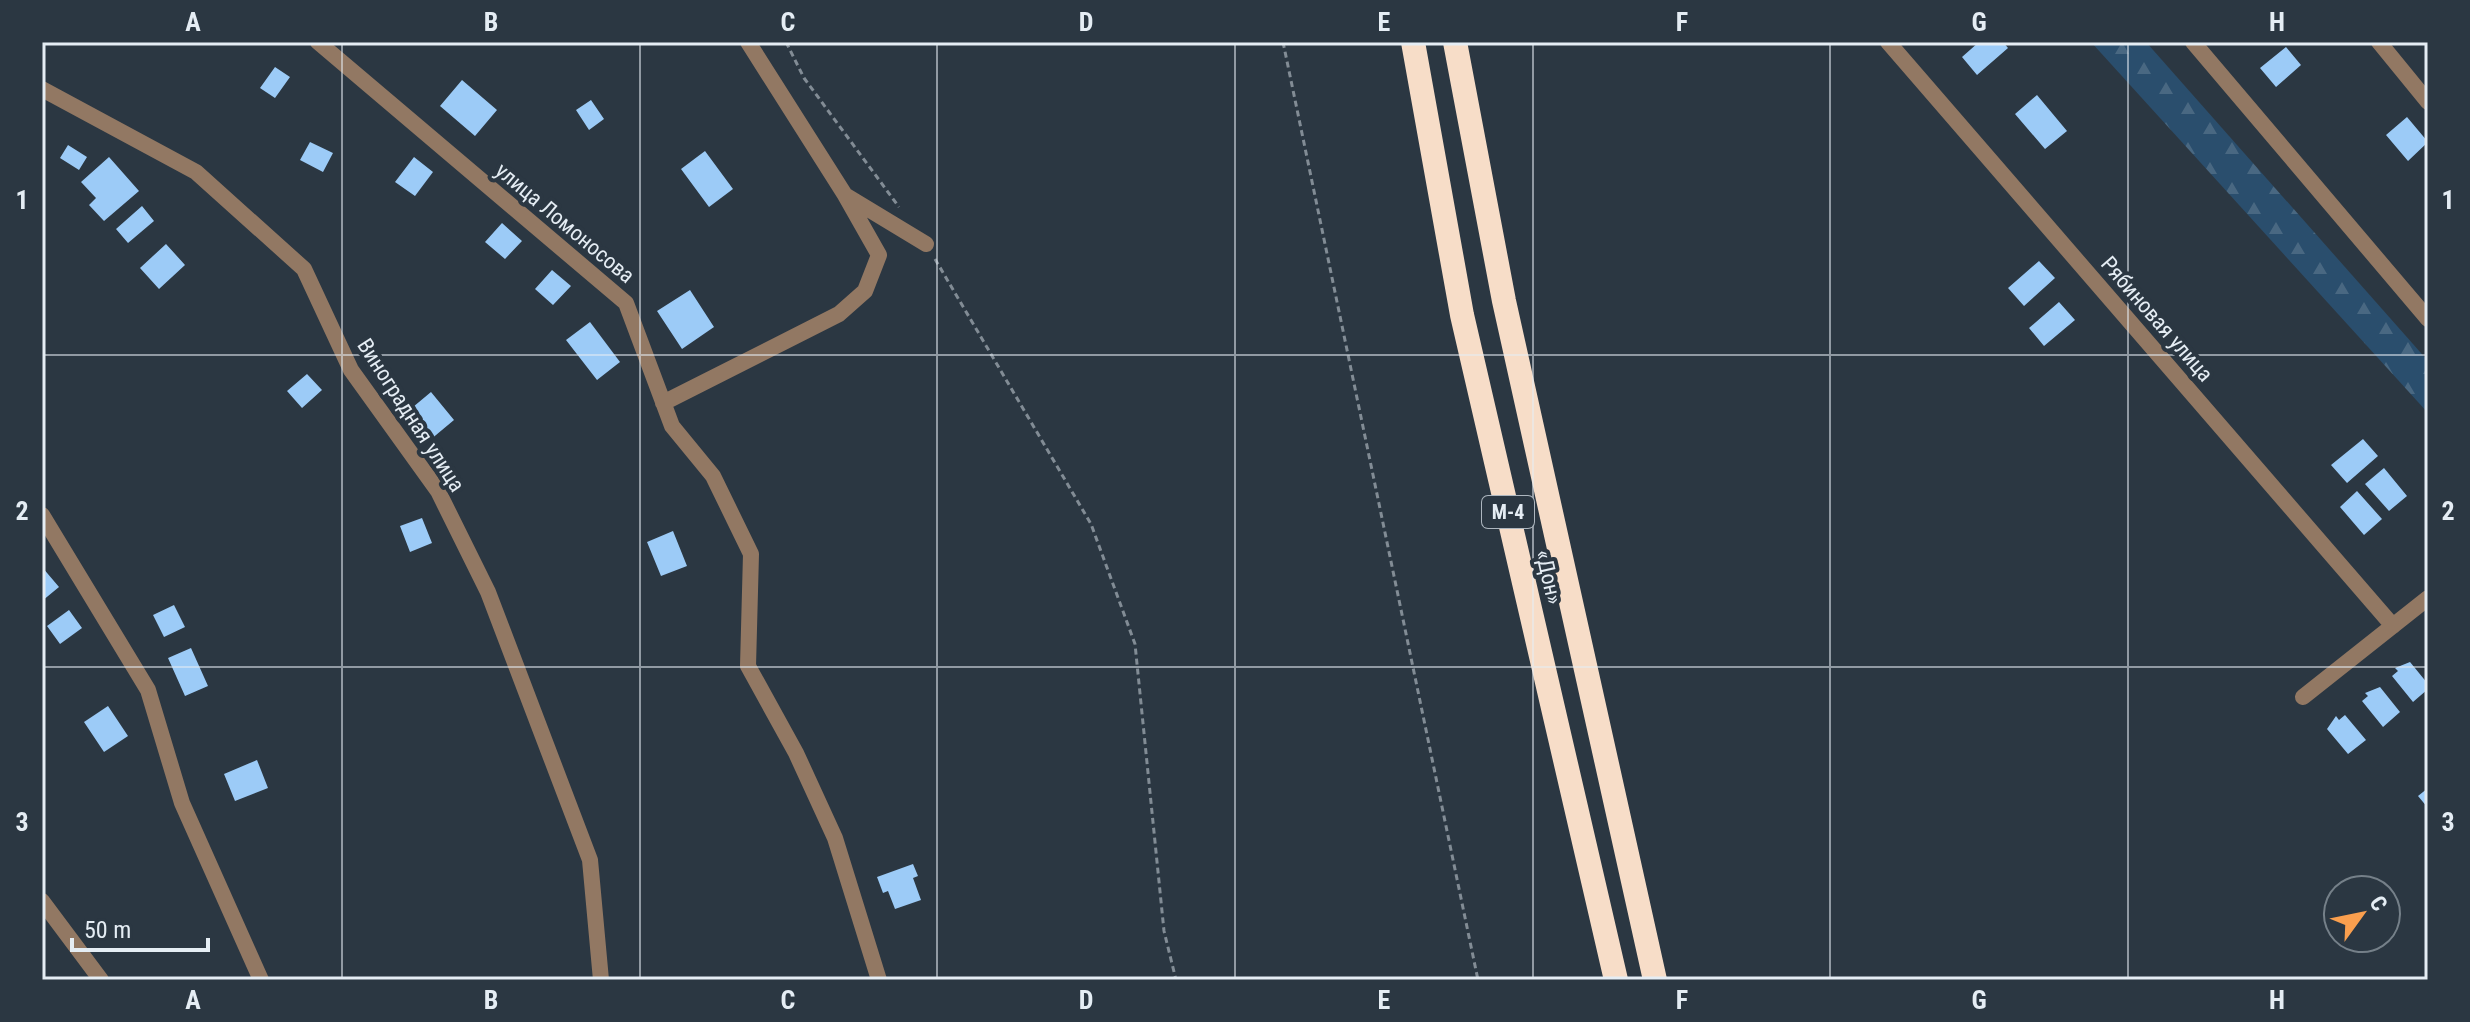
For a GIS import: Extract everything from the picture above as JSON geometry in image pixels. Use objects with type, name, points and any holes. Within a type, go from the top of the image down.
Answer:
[{"type":"highway","name":"«Дон»","points":[[1413,42],[1462,315],[1616,980]]},
{"type":"highway","name":"«Дон»","points":[[1455,42],[1504,301],[1655,980]]},
{"type":"street","name":"улица Ломоносова","points":[[318,42],[626,303],[672,426],[713,476],[751,554],[748,666],[796,753],[835,838],[879,980]]},
{"type":"street","points":[[663,403],[839,314],[865,291],[879,255],[845,195],[748,42]]},
{"type":"street","name":"Рябиновая улица","points":[[1888,42],[2393,626]]},
{"type":"street","points":[[2193,42],[2428,319]]},
{"type":"street","points":[[2379,42],[2428,102]]},
{"type":"street","name":"Виноградная улица","points":[[42,89],[196,172],[304,269],[351,370],[438,491],[488,592],[590,860],[601,980]]},
{"type":"street","points":[[845,195],[926,244]]},
{"type":"street","points":[[42,515],[148,690],[182,803],[261,980]]},
{"type":"street","points":[[2303,697],[2428,598]]},
{"type":"street","points":[[42,901],[101,980]]},
{"type":"path","points":[[786,42],[804,78],[905,214]]},
{"type":"path","points":[[1283,42],[1478,980]]},
{"type":"path","points":[[926,244],[1091,524],[1135,644],[1164,931],[1176,980]]},
{"type":"green space","points":[[2091,42],[2146,42],[2428,361],[2428,413]]},
{"type":"building","points":[[1979,42],[2003,42],[2008,48],[1977,75],[1962,57]]},
{"type":"building","points":[[2286,47],[2301,65],[2276,87],[2260,68]]},
{"type":"building","points":[[275,67],[290,77],[275,98],[260,88]]},
{"type":"building","points":[[462,80],[497,110],[475,136],[440,106]]},
{"type":"building","points":[[2037,95],[2067,131],[2045,149],[2015,114]]},
{"type":"building","points":[[591,100],[604,119],[589,130],[576,110]]},
{"type":"building","points":[[2407,117],[2428,142],[2408,161],[2386,135]]},
{"type":"building","points":[[310,142],[333,153],[323,172],[300,160]]},
{"type":"building","points":[[68,145],[87,157],[79,170],[60,158]]},
{"type":"building","points":[[705,151],[733,189],[709,207],[681,169]]},
{"type":"building","points":[[109,157],[139,191],[104,221],[89,205],[96,198],[81,182]]},
{"type":"building","points":[[414,157],[433,172],[415,196],[395,182]]},
{"type":"building","points":[[142,206],[154,221],[128,243],[116,229]]},
{"type":"building","points":[[502,223],[522,241],[505,259],[485,242]]},
{"type":"building","points":[[166,244],[185,265],[159,289],[140,268]]},
{"type":"building","points":[[2039,261],[2055,278],[2024,306],[2008,288]]},
{"type":"building","points":[[552,270],[571,286],[553,305],[535,289]]},
{"type":"building","points":[[690,290],[714,327],[682,349],[657,311]]},
{"type":"building","points":[[2059,302],[2075,320],[2044,346],[2029,328]]},
{"type":"building","points":[[590,322],[620,362],[597,380],[566,340]]},
{"type":"building","points":[[307,374],[322,390],[302,408],[287,391]]},
{"type":"building","points":[[431,392],[454,420],[430,440],[407,412]]},
{"type":"building","points":[[2363,439],[2378,456],[2347,483],[2331,465]]},
{"type":"building","points":[[2384,468],[2407,496],[2389,511],[2365,484]]},
{"type":"building","points":[[2357,491],[2382,519],[2364,535],[2340,507]]},
{"type":"building","points":[[422,518],[432,543],[410,552],[400,526]]},
{"type":"building","points":[[673,531],[687,566],[661,576],[647,542]]},
{"type":"building","points":[[42,567],[59,587],[42,601]]},
{"type":"building","points":[[174,605],[185,627],[164,637],[153,615]]},
{"type":"building","points":[[69,610],[82,628],[60,644],[47,626]]},
{"type":"building","points":[[191,648],[208,686],[185,696],[168,658]]},
{"type":"building","points":[[2410,662],[2428,684],[2428,689],[2413,702],[2392,676],[2398,671],[2395,668]]},
{"type":"building","points":[[2380,687],[2400,712],[2383,727],[2362,701],[2368,696],[2365,693]]},
{"type":"building","points":[[108,706],[128,736],[104,752],[84,722]]},
{"type":"building","points":[[2345,715],[2366,740],[2348,754],[2327,729],[2336,716],[2339,720]]},
{"type":"building","points":[[257,760],[268,788],[235,801],[224,774]]},
{"type":"building","points":[[2428,788],[2428,808],[2418,796]]},
{"type":"building","points":[[913,864],[918,876],[913,878],[921,900],[895,909],[888,891],[883,893],[877,877]]}]
